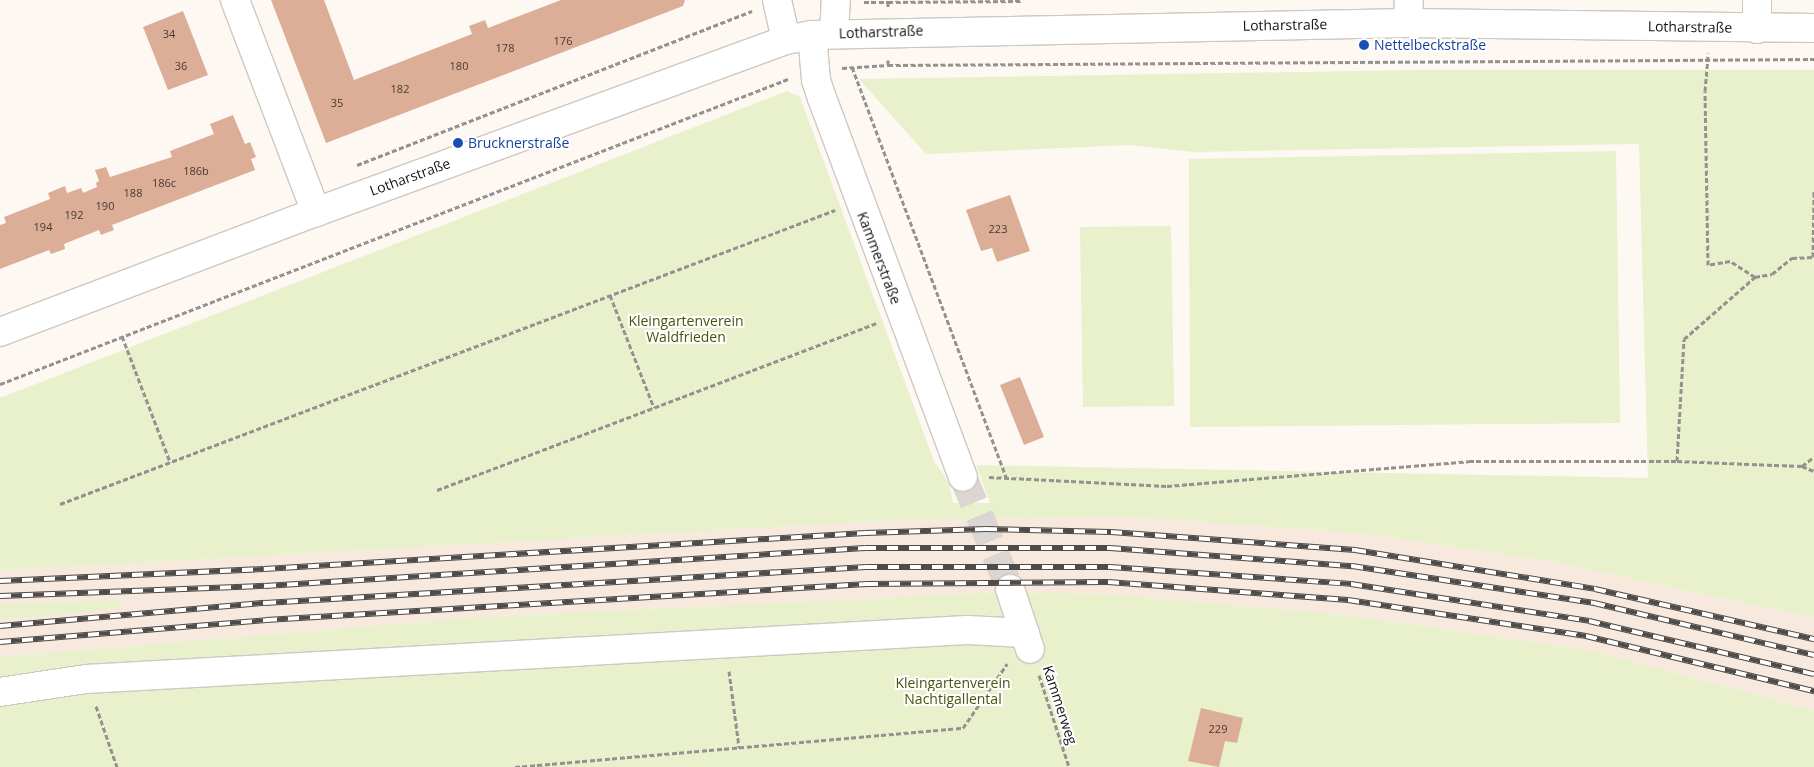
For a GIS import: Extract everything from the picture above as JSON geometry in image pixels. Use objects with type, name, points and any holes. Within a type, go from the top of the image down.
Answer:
[{"type":"street","points":[[235,0],[316,212]]},
{"type":"street","name":"Kammerstraße","points":[[777,0],[811,36],[815,69],[858,201],[963,477]]},
{"type":"street","name":"Kammerstraße","points":[[811,36],[836,0]]},
{"type":"street","points":[[1757,0],[1757,29]]},
{"type":"street","name":"Lotharstraße","points":[[0,332],[316,212],[811,36],[1409,11],[1757,29],[1814,28]]},
{"type":"street","points":[[0,692],[86,679],[967,630],[1028,641],[1010,589]]},
{"type":"path","points":[[888,2],[1027,1]]},
{"type":"path","points":[[1710,27],[1705,91],[1708,265],[1730,261],[1755,277]]},
{"type":"path","points":[[888,65],[1814,59]]},
{"type":"path","points":[[852,67],[1006,477]]},
{"type":"path","points":[[0,384],[815,69]]},
{"type":"path","points":[[1677,460],[1684,339],[1743,284],[1755,277],[1772,274],[1792,258],[1812,257],[1814,191]]},
{"type":"path","points":[[60,504],[858,201]]},
{"type":"path","points":[[610,295],[654,408]]},
{"type":"path","points":[[437,490],[900,314]]},
{"type":"path","points":[[122,336],[170,462]]},
{"type":"path","points":[[1802,466],[1814,457]]},
{"type":"path","points":[[963,477],[1006,477],[1167,486],[1469,461],[1677,460],[1802,466],[1814,470]]},
{"type":"path","name":"Kammerweg","points":[[1028,641],[1069,767]]},
{"type":"path","points":[[725,643],[739,747]]},
{"type":"path","points":[[516,767],[963,728],[1007,666]]},
{"type":"path","points":[[86,679],[117,767]]},
{"type":"shaded area","points":[[1109,516],[1359,533],[1553,562],[1814,618],[1814,710],[1589,650],[1346,615],[1109,594],[1001,592],[478,617],[0,657],[0,620],[121,607],[120,600],[0,604],[0,571],[865,522]]},
{"type":"green space","name":"Kleingartenverein Waldfrieden","points":[[1420,70],[1814,70],[1814,618],[1553,562],[1359,533],[1109,516],[865,522],[0,571],[0,398],[787,91],[800,97],[934,461],[950,485],[953,503],[990,503],[976,465],[1648,478],[1639,144],[1193,152],[1130,145],[926,154],[859,79]]},
{"type":"green space","points":[[1616,151],[1620,423],[1190,427],[1189,159]]},
{"type":"green space","points":[[1171,226],[1174,406],[1083,407],[1080,227]]},
{"type":"green space","name":"Kleingartenverein Nachtigallental","points":[[1001,592],[1109,594],[1346,615],[1589,650],[1814,710],[1814,767],[0,767],[0,657],[478,617]]},
{"type":"green space","points":[[120,600],[121,608],[0,620],[0,604]]},
{"type":"building","points":[[271,0],[324,0],[354,80],[472,34],[469,26],[485,20],[488,28],[561,0],[685,0],[683,6],[326,143]]},
{"type":"building","points":[[183,11],[208,75],[168,90],[143,27]]},
{"type":"building","points":[[233,115],[245,144],[250,142],[256,157],[251,159],[255,170],[112,225],[114,230],[101,235],[99,230],[64,244],[65,249],[51,254],[49,250],[0,269],[0,225],[6,223],[4,217],[50,199],[48,193],[65,186],[67,193],[81,188],[83,193],[97,187],[96,183],[99,181],[95,170],[106,167],[110,177],[172,157],[170,151],[214,134],[210,124]]},
{"type":"building","points":[[1010,195],[1030,251],[997,262],[992,248],[981,251],[966,210]]},
{"type":"building","points":[[1020,377],[1044,437],[1024,445],[1000,385]]},
{"type":"building","points":[[1201,708],[1243,718],[1237,743],[1225,741],[1219,767],[1188,761]]},
{"type":"tunnel","points":[[963,477],[1010,589]]},
{"type":"railway","points":[[0,581],[264,569],[865,533],[986,529],[1111,532],[1355,550],[1595,589],[1814,639]]},
{"type":"railway","points":[[0,596],[265,586],[865,548],[1110,548],[1352,566],[1594,603],[1814,655]]},
{"type":"railway","points":[[0,626],[265,603],[866,567],[1110,567],[1351,584],[1589,621],[1814,674]]},
{"type":"railway","points":[[0,642],[266,620],[867,584],[1108,582],[1348,600],[1586,636],[1814,691]]},
{"type":"place","name":"Nettelbeckstraße","points":[[1364,45]]},
{"type":"place","name":"Brucknerstraße","points":[[458,143]]}]
